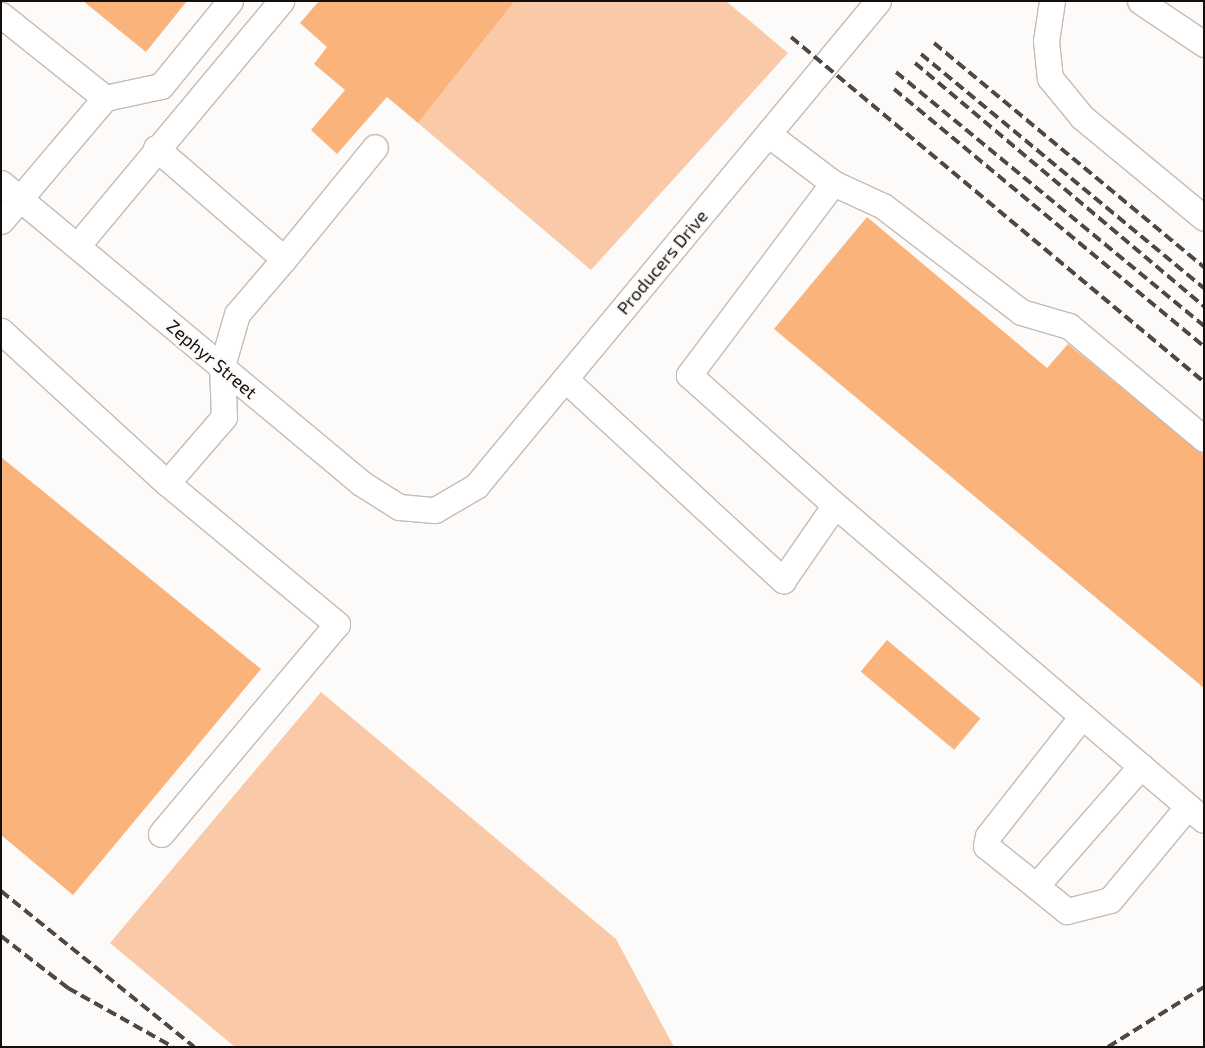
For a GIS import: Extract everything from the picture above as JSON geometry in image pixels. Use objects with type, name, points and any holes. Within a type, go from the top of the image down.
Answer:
[{"type":"street","points":[[1,221],[105,98],[161,86],[230,1]]},
{"type":"street","points":[[77,246],[156,148],[281,1]]},
{"type":"street","name":"Producers Drive","points":[[435,510],[476,486],[878,1]]},
{"type":"street","points":[[1052,1],[1046,41],[1050,78],[1082,117],[1204,218]]},
{"type":"street","points":[[1140,1],[1204,44]]},
{"type":"street","points":[[1,15],[105,98]]},
{"type":"street","points":[[768,134],[833,183],[882,206],[1021,312],[1069,326],[1204,439]]},
{"type":"street","points":[[167,483],[224,417],[222,366],[237,314],[375,146]]},
{"type":"street","points":[[156,148],[284,259]]},
{"type":"street","name":"Zephyr Street","points":[[1,183],[386,500],[409,510],[435,510]]},
{"type":"street","points":[[833,183],[689,375],[834,505],[1082,716],[1140,766],[1196,813],[1110,900],[1066,911],[986,846],[988,836],[1082,716]]},
{"type":"street","points":[[1,331],[167,483],[337,624],[161,834]]},
{"type":"street","points":[[564,379],[783,580],[834,505]]},
{"type":"street","points":[[1036,886],[1140,766]]},
{"type":"shaded area","points":[[515,1],[726,1],[788,53],[591,270],[418,123]]},
{"type":"shaded area","points":[[321,692],[616,939],[674,1047],[235,1047],[110,943]]},
{"type":"building","points":[[83,1],[187,1],[146,52]]},
{"type":"building","points":[[319,1],[515,1],[418,123],[387,97],[337,154],[311,130],[345,90],[314,64],[327,47],[300,23]]},
{"type":"building","points":[[867,217],[1047,368],[1068,344],[1204,455],[1204,688],[774,329]]},
{"type":"building","points":[[1,457],[261,669],[73,895],[1,835]]},
{"type":"building","points":[[887,640],[980,718],[954,750],[861,671]]},
{"type":"railway","points":[[791,37],[1204,382]]},
{"type":"railway","points":[[934,43],[1204,267]]},
{"type":"railway","points":[[921,54],[1204,288]]},
{"type":"railway","points":[[915,63],[1204,306]]},
{"type":"railway","points":[[896,72],[1204,326]]},
{"type":"railway","points":[[894,89],[1204,346]]},
{"type":"railway","points":[[1,891],[194,1047]]},
{"type":"railway","points":[[1,936],[68,988],[173,1047]]},
{"type":"railway","points":[[1108,1047],[1204,987]]}]
